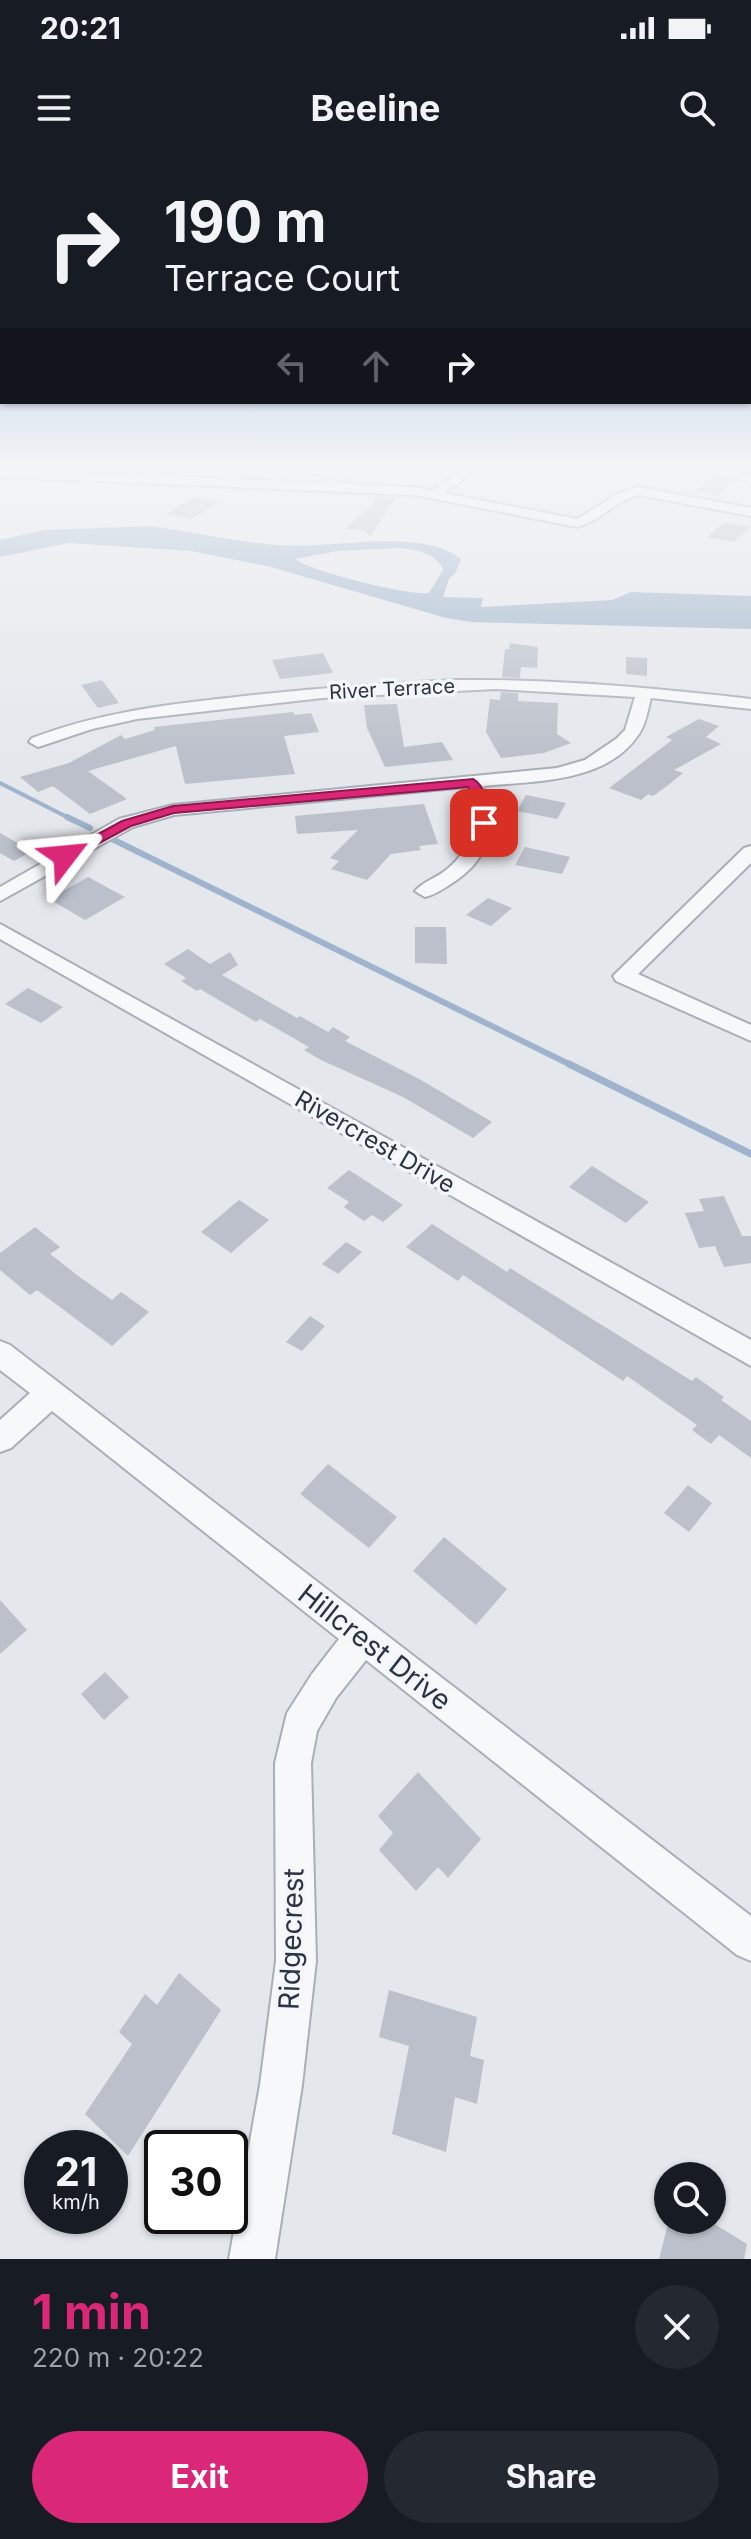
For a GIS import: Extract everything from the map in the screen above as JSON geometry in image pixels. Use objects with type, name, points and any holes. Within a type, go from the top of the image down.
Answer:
[{"type":"street","name":"River Terrace","points":[[38,742],[62,731],[148,713],[336,691],[495,685],[644,693],[751,704]]},
{"type":"street","points":[[0,895],[87,843],[153,814],[207,804],[558,773],[591,764],[622,743],[633,731],[644,693]]},
{"type":"street","points":[[708,699],[751,713]]},
{"type":"street","points":[[425,891],[454,875],[468,861],[482,834],[483,809],[473,782]]},
{"type":"street","points":[[751,852],[624,976],[751,1034]]},
{"type":"street","name":"Rivercrest Drive","points":[[0,930],[751,1354]]},
{"type":"street","name":"Hillcrest Drive","points":[[0,1353],[751,1941]]},
{"type":"street","points":[[0,1439],[51,1393]]},
{"type":"street","name":"Ridgecrest","points":[[252,2259],[281,2085],[296,1961],[293,1763],[300,1726],[324,1686],[362,1637]]},
{"type":"water","points":[[246,562],[300,562],[360,582],[429,593],[443,570],[438,562],[460,562],[443,597],[483,598],[481,607],[612,600],[631,592],[751,596],[751,629],[471,622],[446,618]]},
{"type":"building","points":[[510,643],[538,647],[537,668],[521,667],[520,678],[502,677],[505,649],[509,649]]},
{"type":"building","points":[[323,653],[333,673],[280,679],[272,660]]},
{"type":"building","points":[[626,657],[647,658],[647,676],[626,674]]},
{"type":"building","points":[[102,680],[119,703],[98,708],[81,685]]},
{"type":"building","points":[[501,692],[518,693],[518,701],[558,703],[557,734],[571,743],[544,753],[501,758],[486,732],[490,699],[500,700]]},
{"type":"building","points":[[397,704],[404,747],[442,742],[453,760],[385,767],[367,728],[364,705]]},
{"type":"building","points":[[293,712],[295,715],[311,713],[319,732],[284,736],[295,774],[185,784],[176,746],[88,771],[127,799],[90,814],[53,786],[38,792],[20,777],[69,763],[121,735],[125,739],[155,730],[154,727]]},
{"type":"building","points":[[699,719],[719,726],[706,737],[721,744],[674,770],[683,773],[667,786],[641,800],[609,788],[672,740],[666,737]]},
{"type":"building","points":[[526,795],[566,803],[557,819],[517,811]]},
{"type":"building","points":[[424,804],[438,844],[391,854],[367,880],[331,869],[339,861],[330,858],[358,830],[297,834],[295,816]]},
{"type":"building","points":[[0,833],[32,851],[14,861],[0,853]]},
{"type":"building","points":[[525,847],[570,857],[562,874],[515,865]]},
{"type":"building","points":[[88,877],[125,897],[85,920],[49,899]]},
{"type":"building","points":[[488,898],[512,908],[491,926],[466,915]]},
{"type":"building","points":[[415,927],[446,927],[447,964],[415,963]]},
{"type":"building","points":[[188,949],[210,964],[230,952],[238,965],[222,975],[297,1018],[300,1016],[328,1032],[333,1027],[350,1037],[345,1041],[421,1080],[492,1122],[473,1138],[403,1097],[321,1060],[304,1050],[309,1047],[260,1019],[256,1022],[200,989],[197,991],[181,981],[186,978],[164,964]]},
{"type":"building","points":[[28,988],[63,1007],[41,1023],[5,1004]]},
{"type":"building","points":[[592,1166],[649,1202],[626,1223],[569,1187]]},
{"type":"building","points":[[349,1170],[403,1205],[383,1222],[372,1215],[364,1221],[344,1207],[349,1202],[327,1188]]},
{"type":"building","points":[[724,1196],[742,1236],[751,1236],[751,1263],[724,1267],[715,1246],[699,1248],[685,1213],[704,1211],[699,1199]]},
{"type":"building","points":[[239,1200],[269,1220],[231,1253],[201,1232]]},
{"type":"building","points":[[432,1224],[507,1272],[510,1268],[692,1381],[696,1377],[724,1397],[721,1400],[751,1421],[751,1458],[719,1435],[711,1444],[692,1430],[697,1425],[627,1376],[623,1381],[463,1275],[458,1281],[406,1247]]},
{"type":"building","points":[[35,1227],[60,1247],[50,1254],[81,1278],[112,1300],[121,1292],[149,1312],[112,1346],[37,1290],[30,1295],[0,1270],[0,1253]]},
{"type":"building","points":[[346,1242],[362,1252],[338,1274],[322,1264]]},
{"type":"building","points":[[310,1316],[325,1326],[302,1351],[286,1342]]},
{"type":"building","points":[[328,1464],[397,1517],[369,1548],[300,1494]]},
{"type":"building","points":[[688,1485],[712,1503],[689,1532],[664,1513]]},
{"type":"building","points":[[444,1537],[507,1589],[476,1625],[413,1571]]},
{"type":"building","points":[[0,1600],[27,1630],[0,1654]]},
{"type":"building","points":[[105,1672],[129,1697],[104,1720],[81,1694]]},
{"type":"building","points":[[418,1772],[481,1839],[448,1878],[438,1867],[416,1891],[379,1850],[393,1833],[378,1816]]},
{"type":"building","points":[[179,1973],[221,2010],[128,2156],[128,2130],[101,2130],[85,2114],[132,2044],[119,2032],[145,1994],[157,2005]]},
{"type":"building","points":[[389,1990],[477,2017],[470,2056],[484,2060],[477,2104],[455,2097],[446,2152],[392,2134],[409,2046],[379,2037]]},
{"type":"building","points":[[726,2231],[747,2244],[744,2259],[659,2259],[665,2234],[726,2234]]},
{"type":"waterway","points":[[0,783],[68,817]]},
{"type":"waterway","points":[[68,817],[90,828]]},
{"type":"waterway","points":[[112,839],[573,1066]]},
{"type":"waterway","points":[[569,1064],[751,1154]]},
{"type":"route","points":[[65,856],[126,823],[173,810],[207,804],[473,782],[483,809],[484,823]]}]
